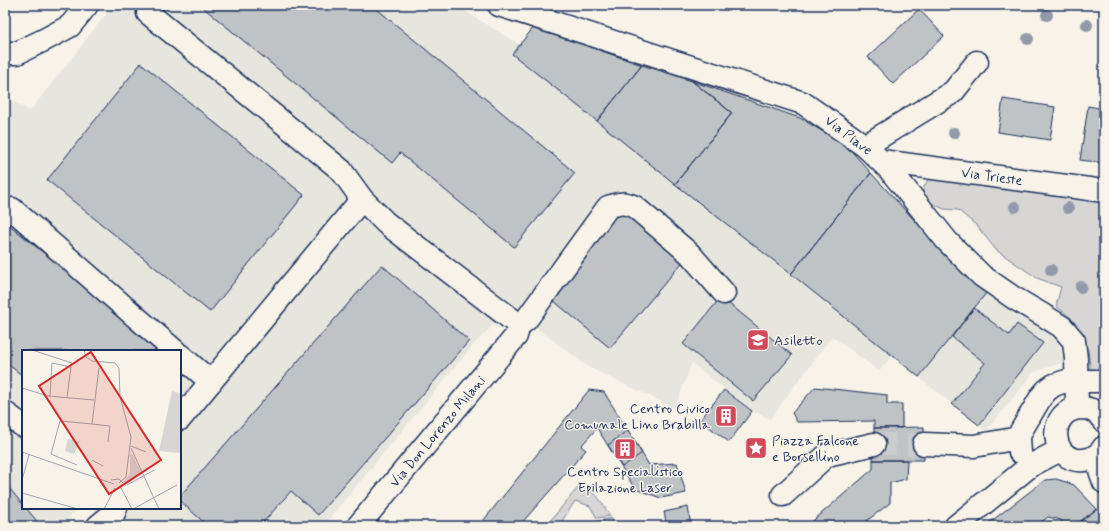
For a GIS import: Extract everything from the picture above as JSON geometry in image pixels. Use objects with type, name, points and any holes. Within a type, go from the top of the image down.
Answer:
[{"type":"street","points":[[5,53],[17,53],[70,26],[87,5]]},
{"type":"street","name":"Via Piave","points":[[499,5],[803,103],[865,146],[890,170],[948,242],[982,276],[1014,298],[1043,314],[1062,327],[1074,341],[1077,408]]},
{"type":"street","points":[[148,13],[341,170],[362,199],[386,223],[517,330]]},
{"type":"street","points":[[865,146],[953,92],[977,62]]},
{"type":"street","name":"Via Trieste","points":[[881,161],[1104,191]]},
{"type":"street","points":[[181,418],[362,199]]},
{"type":"street","name":"Via Don Lorenzo Milani","points":[[358,526],[526,320],[608,207],[618,203],[636,207],[690,254],[724,293]]},
{"type":"street","points":[[5,214],[12,209],[174,350]]},
{"type":"street","points":[[181,356],[211,382]]},
{"type":"street","points":[[924,444],[974,446],[1019,445],[1030,415],[1040,397],[1047,390],[1060,382],[1076,380],[1098,381]]},
{"type":"street","points":[[1103,419],[1091,409],[1077,408],[1069,411],[1062,417],[1057,424],[1055,433],[1056,442],[1060,450],[1073,459],[1088,460],[1100,452],[1104,482]]},
{"type":"street","points":[[5,413],[22,425]]},
{"type":"street","points":[[783,495],[827,455],[874,444]]},
{"type":"street","points":[[956,526],[1030,466],[1060,450]]},
{"type":"street","points":[[99,525],[114,513],[116,509]]},
{"type":"shaded area","points":[[113,5],[455,5],[520,45],[534,27],[800,118],[846,145],[940,248],[1058,337],[1064,362],[1034,372],[986,431],[892,356],[879,371],[832,336],[770,419],[752,411],[692,363],[675,408],[590,368],[511,307],[475,343],[323,526],[114,526],[91,509],[181,509],[181,350],[22,350],[22,509],[78,509],[60,526],[5,526],[5,194],[7,192],[7,142],[5,143],[5,97],[30,111]]},
{"type":"shaded area","points":[[929,178],[1104,202],[1104,377],[1091,374],[1088,350],[1071,318],[1056,306],[1061,287],[1037,278],[996,250],[977,226],[958,210],[944,209],[923,199],[923,189]]},
{"type":"shaded area","points":[[579,488],[590,491],[598,497],[610,516],[597,518],[590,506],[575,501],[562,521],[565,525],[546,526],[576,490]]},
{"type":"shaded area","points":[[611,518],[616,526],[577,526]]},
{"type":"building","points":[[200,5],[372,5],[575,173],[514,247],[400,153],[392,163]]},
{"type":"building","points":[[919,9],[944,36],[893,84],[868,57]]},
{"type":"building","points":[[534,27],[642,65],[597,121],[512,54]]},
{"type":"building","points":[[141,63],[304,195],[210,312],[47,180]]},
{"type":"building","points":[[642,65],[692,81],[732,113],[675,184],[597,121]]},
{"type":"building","points":[[692,81],[800,118],[846,145],[871,173],[791,274],[675,184],[732,113]]},
{"type":"building","points":[[1003,99],[1055,107],[1050,140],[998,132]]},
{"type":"building","points":[[1088,106],[1104,109],[1104,163],[1080,160]]},
{"type":"building","points":[[871,173],[940,248],[987,292],[919,377],[791,274]]},
{"type":"building","points":[[624,206],[686,258],[610,348],[548,296]]},
{"type":"building","points":[[7,223],[163,350],[22,350],[22,375],[5,362],[5,225]]},
{"type":"building","points":[[382,265],[469,341],[318,515],[291,491],[260,526],[208,526],[181,502],[181,495]]},
{"type":"building","points":[[721,297],[792,355],[753,401],[683,344]]},
{"type":"building","points":[[974,308],[1009,335],[1017,324],[1043,343],[979,425],[952,404],[985,363],[952,337]]},
{"type":"building","points":[[815,387],[887,395],[887,404],[902,404],[902,428],[874,428],[874,421],[797,422],[792,413]]},
{"type":"building","points":[[589,390],[604,392],[649,465],[677,463],[686,493],[661,498],[635,489],[597,428],[581,446],[586,450],[519,526],[479,526]]},
{"type":"building","name":"Centro Civico Comunale Lino Brabilla","points":[[724,390],[752,411],[729,442],[700,420]]},
{"type":"building","points":[[924,427],[924,460],[873,460],[874,428]]},
{"type":"building","name":"Centro Specialistico Epilazione Laser","points":[[628,430],[642,453],[622,467],[608,445]]},
{"type":"building","points":[[873,460],[907,460],[906,479],[890,483],[890,503],[860,526],[807,526],[873,469]]},
{"type":"building","points":[[1056,479],[1074,485],[1097,509],[1074,526],[1065,526],[1061,520],[1048,517],[1036,526],[985,526],[1045,480]]},
{"type":"building","points":[[5,483],[22,504],[22,509],[27,509],[41,526],[5,526]]},
{"type":"building","points":[[688,507],[691,526],[667,526],[664,512]]},
{"type":"building","points":[[1097,509],[1104,519],[1104,526],[1074,526]]},
{"type":"tunnel","points":[[874,444],[924,444]]},
{"type":"place","name":"Asiletto","points":[[758,340]]},
{"type":"place","name":"Centro Civico Comunale Lino Brabilla","points":[[726,416]]},
{"type":"place","name":"Piazza Falcone e Borsellino","points":[[756,448]]},
{"type":"place","name":"Centro Specialistico Epilazione Laser","points":[[625,449]]}]
